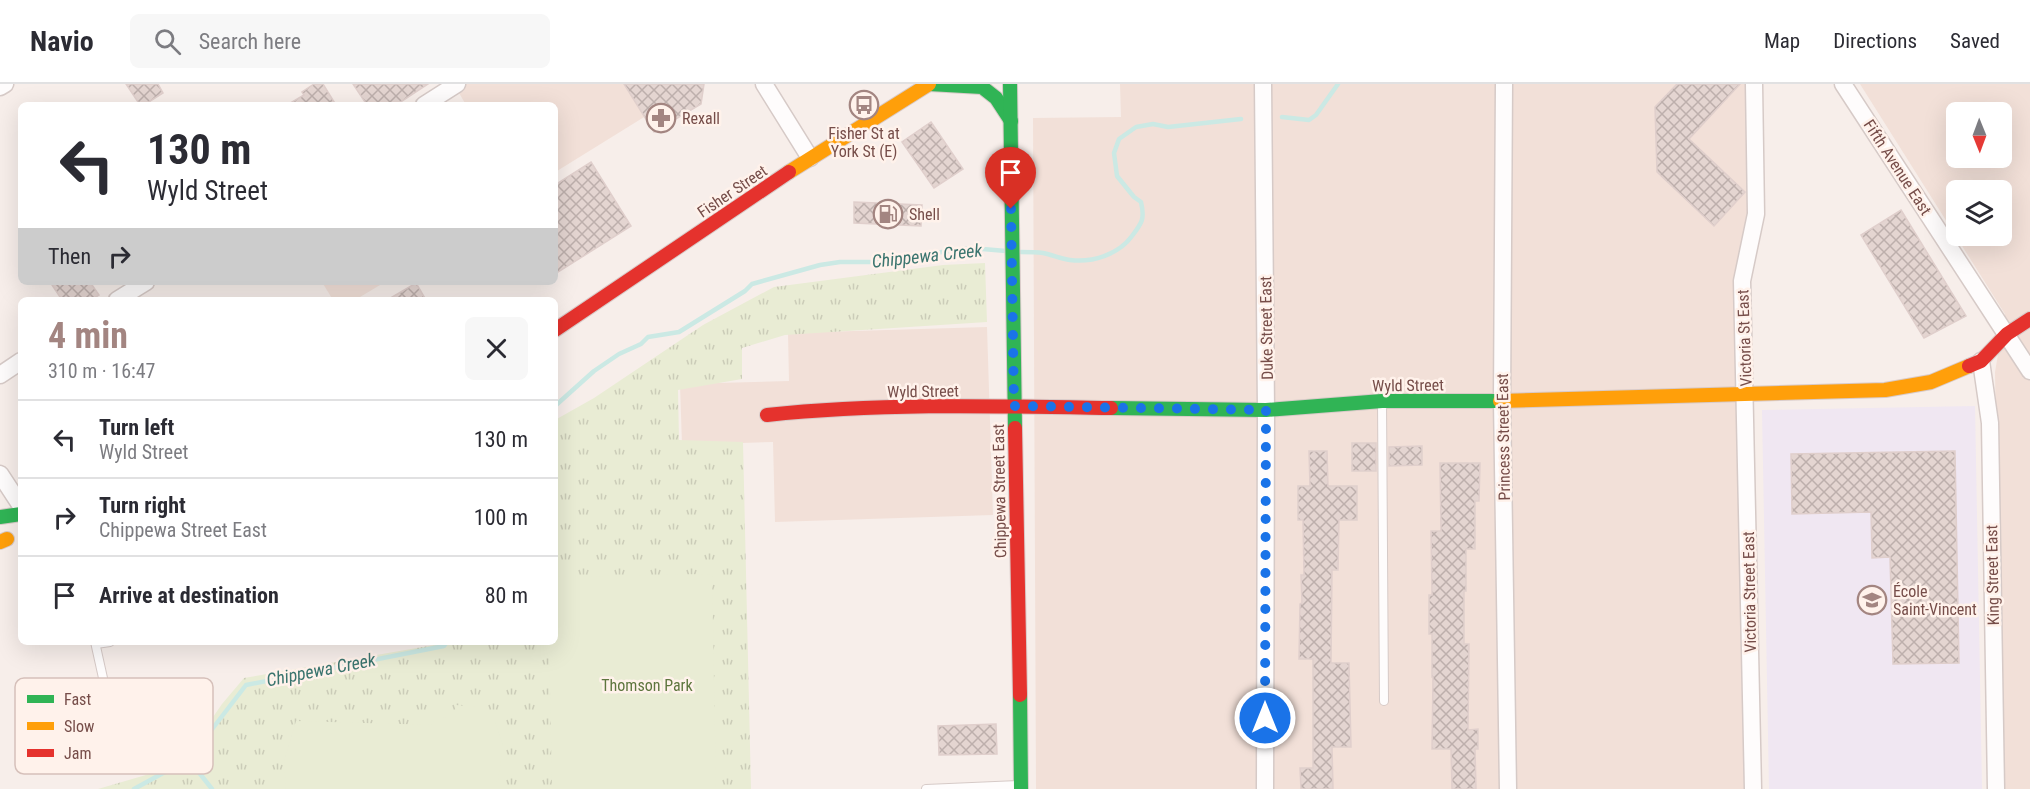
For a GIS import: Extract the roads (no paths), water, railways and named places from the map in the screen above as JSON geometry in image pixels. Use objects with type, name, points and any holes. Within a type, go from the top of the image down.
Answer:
[{"type":"street","points":[[0,87],[5,84]]},
{"type":"street","points":[[429,102],[457,84]]},
{"type":"street","points":[[764,84],[810,158]]},
{"type":"street","points":[[929,84],[982,87],[996,98],[1012,122]]},
{"type":"street","name":"Fisher Street","points":[[558,328],[810,158],[929,84]]},
{"type":"street","name":"Chippewa Street East","points":[[1010,84],[1021,787]]},
{"type":"street","name":"Duke Street East","points":[[1263,84],[1266,410],[1265,789]]},
{"type":"street","name":"Princess Street East","points":[[1504,84],[1502,401],[1508,789]]},
{"type":"street","name":"Victoria St East","points":[[1746,395],[1742,281],[1756,214],[1754,84]]},
{"type":"street","name":"Fifth Avenue East","points":[[1843,84],[2030,371]]},
{"type":"street","points":[[122,297],[141,285]]},
{"type":"street","name":"Wyld Street","points":[[767,415],[834,408],[1014,406],[1266,410],[1382,400],[1502,401],[1885,390],[1931,381],[1981,362],[2007,334],[2030,319]]},
{"type":"street","name":"King Street East","points":[[1981,362],[1990,423],[1996,789]]},
{"type":"street","points":[[0,375],[18,363]]},
{"type":"street","name":"Victoria Street East","points":[[1746,395],[1753,789]]},
{"type":"street","points":[[0,474],[18,501]]},
{"type":"street","points":[[0,517],[18,514]]},
{"type":"lane","points":[[1382,400],[1384,701]]},
{"type":"lane","points":[[96,645],[103,678]]},
{"type":"lane","points":[[926,789],[1021,787]]},
{"type":"waterway","name":"Chippewa Creek","points":[[1282,117],[1309,120],[1316,115],[1338,84]]},
{"type":"waterway","name":"Chippewa Creek","points":[[1020,252],[1043,253],[1079,261],[1105,256],[1120,248],[1140,224],[1143,213],[1141,202],[1117,176],[1114,153],[1119,139],[1136,127],[1153,124],[1168,127],[1241,119]]},
{"type":"waterway","name":"Chippewa Creek","points":[[558,403],[594,371],[619,354],[641,344],[648,337],[679,332],[745,291],[752,284],[820,265],[840,262],[900,262],[935,253],[971,248],[1006,251]]},
{"type":"waterway","name":"Chippewa Creek","points":[[213,728],[246,685],[445,645]]},
{"type":"waterway","points":[[134,789],[161,774]]},
{"type":"waterway","name":"Chippewa Creek","points":[[200,774],[212,789]]},
{"type":"place","name":"Fisher St at York St (E)","points":[[864,105]]},
{"type":"place","name":"Rexall","points":[[661,118]]},
{"type":"place","name":"Shell","points":[[888,214]]},
{"type":"place","name":"École Saint-Vincent","points":[[1872,600]]},
{"type":"park label","name":"Thomson Park","points":[[647,685]]}]
